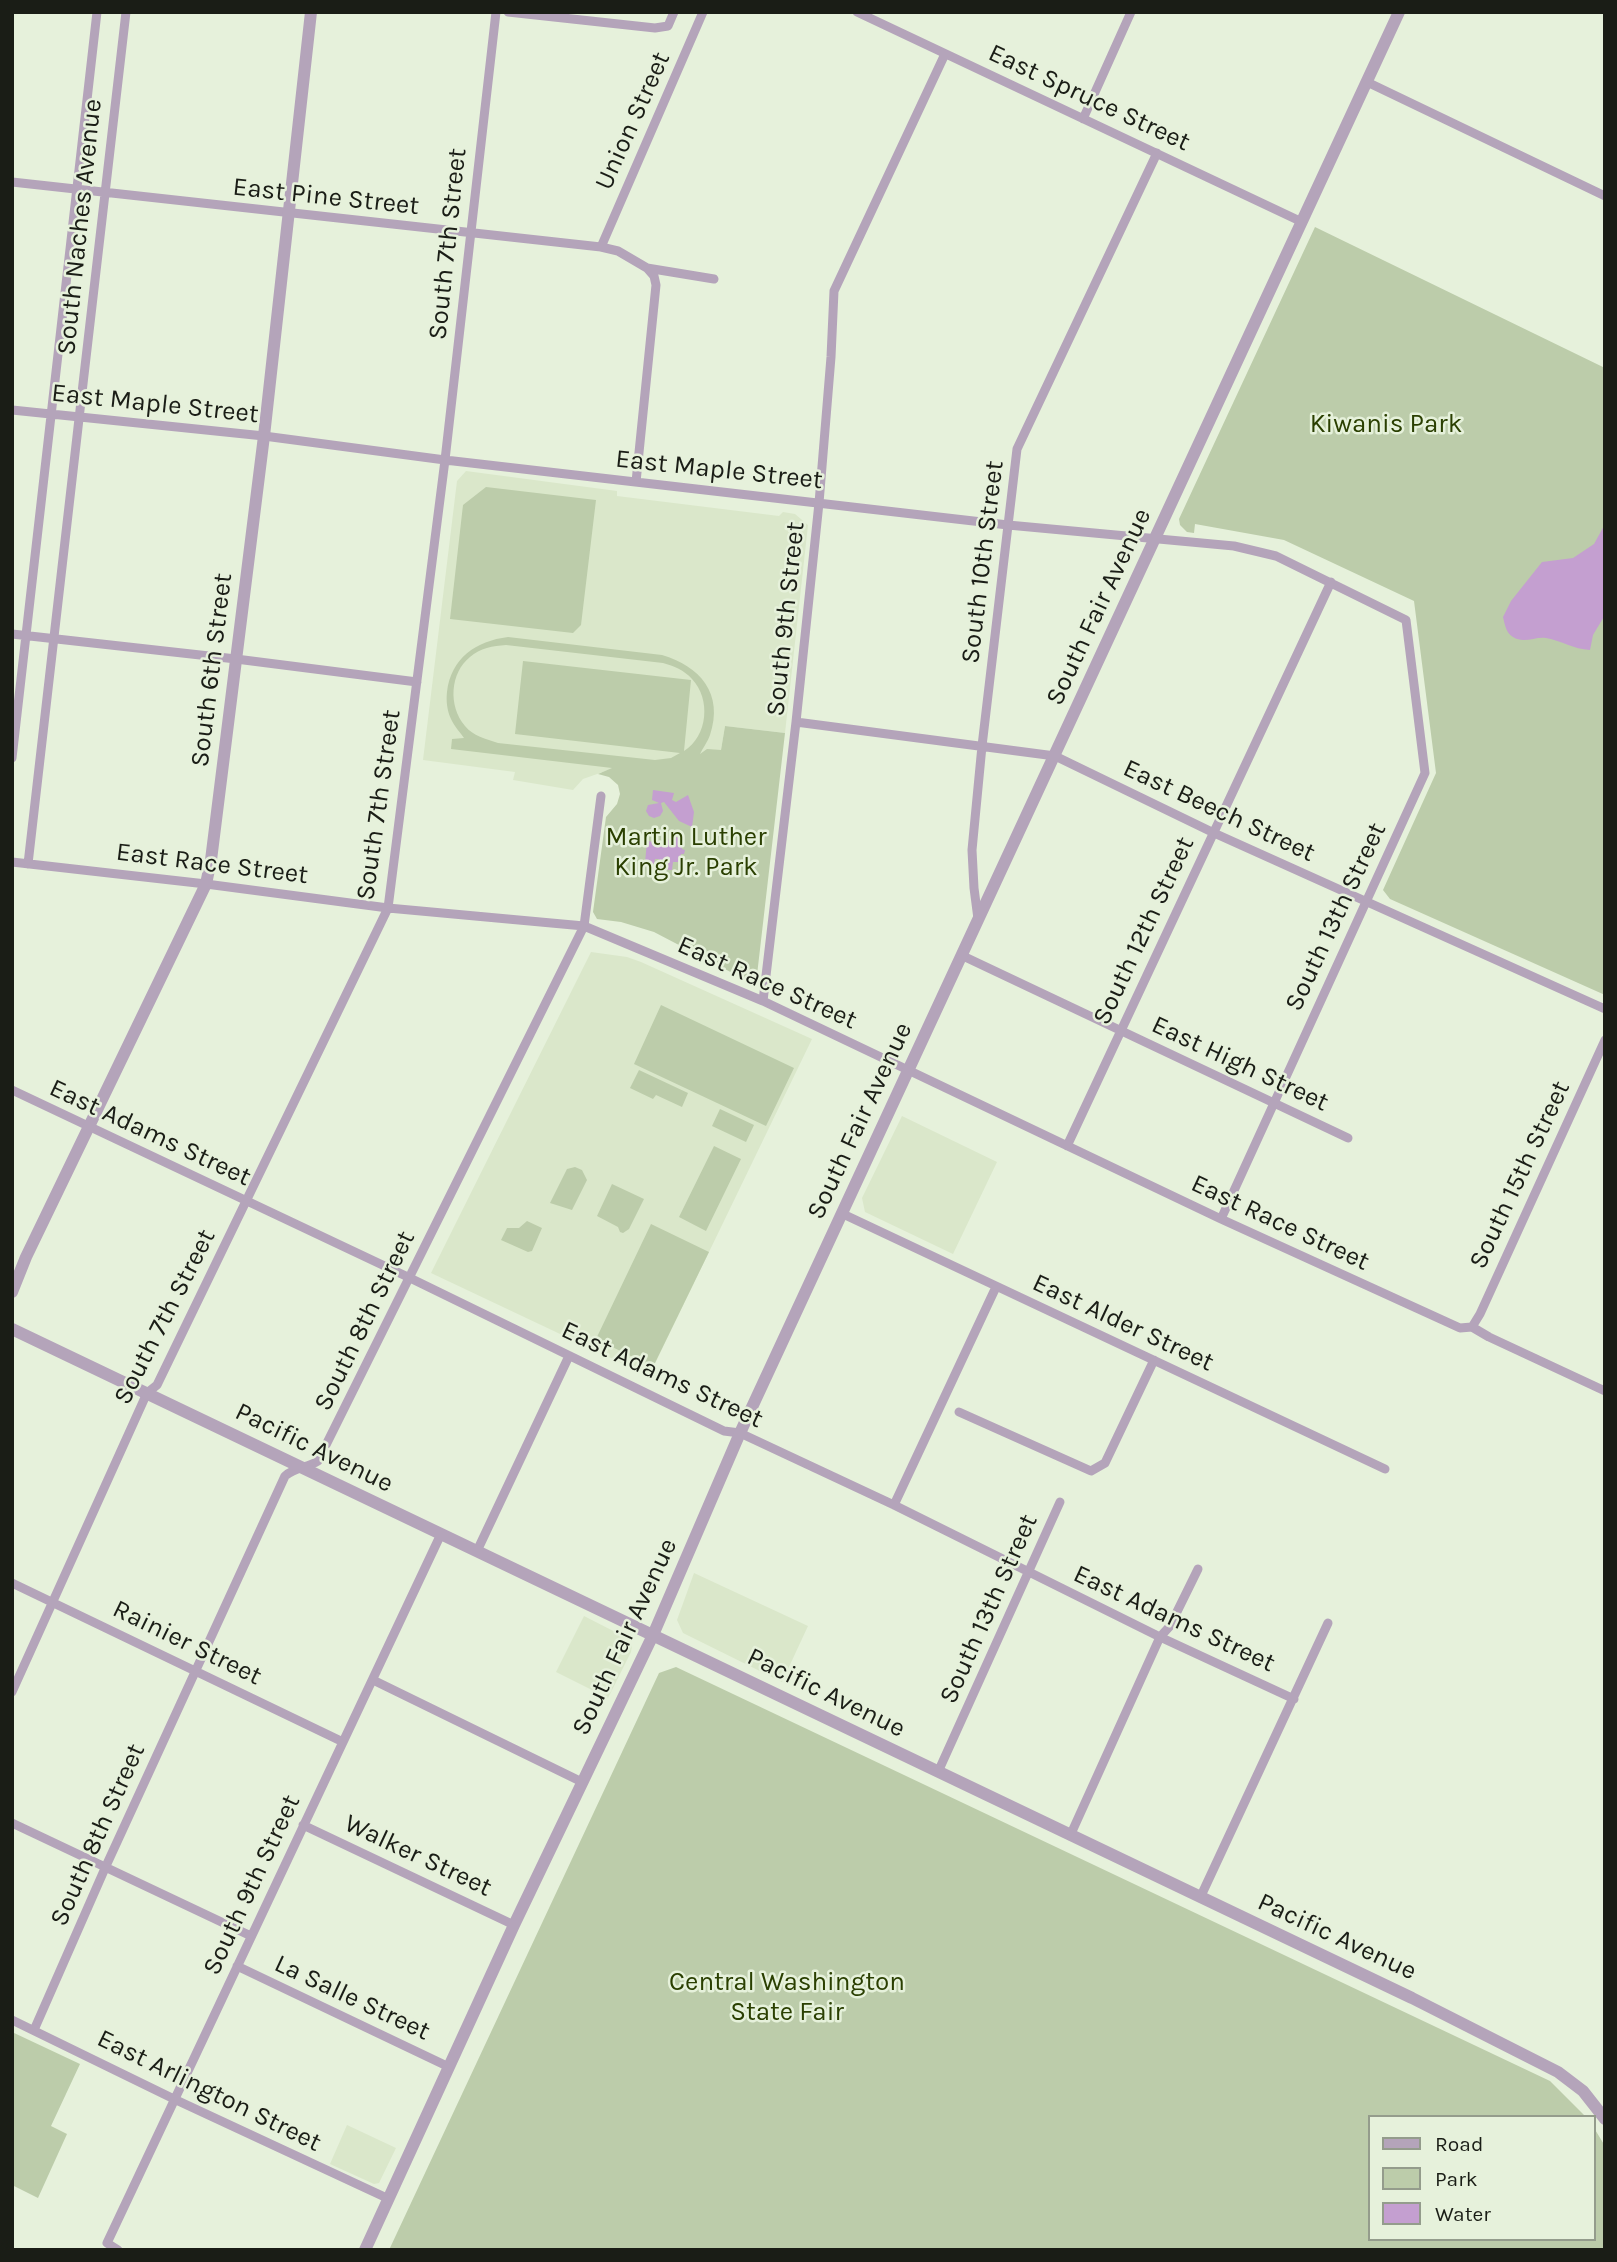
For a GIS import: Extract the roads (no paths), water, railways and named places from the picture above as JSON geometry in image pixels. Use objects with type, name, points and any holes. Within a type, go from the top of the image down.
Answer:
[{"type":"street","name":"South Naches Avenue","points":[[12,758],[97,12]]},
{"type":"street","name":"South Naches Avenue","points":[[28,864],[125,12]]},
{"type":"street","name":"South 6th Street","points":[[12,1292],[26,1257],[206,884],[264,436],[310,12]]},
{"type":"street","name":"South 7th Street","points":[[12,1692],[147,1393],[157,1385],[388,908],[445,460],[496,12]]},
{"type":"street","points":[[508,12],[655,28],[668,26],[674,12]]},
{"type":"street","name":"Union Street","points":[[601,247],[703,12]]},
{"type":"street","name":"East Spruce Street","points":[[857,12],[1302,222]]},
{"type":"street","points":[[1083,120],[1131,12]]},
{"type":"street","name":"South Fair Avenue","points":[[365,2250],[514,1925],[653,1635],[740,1433],[1399,12]]},
{"type":"street","name":"South 9th Street","points":[[762,1001],[819,503],[834,290],[944,54]]},
{"type":"street","points":[[1367,82],[1605,196]]},
{"type":"street","name":"South 10th Street","points":[[978,922],[972,850],[1017,449],[1157,153]]},
{"type":"street","name":"East Pine Street","points":[[12,182],[601,247],[618,251],[647,268],[714,279]]},
{"type":"street","points":[[636,482],[656,285],[654,275],[647,268]]},
{"type":"street","name":"East Maple Street","points":[[12,410],[264,436],[445,460],[1008,525],[1246,549],[1276,556],[1406,620]]},
{"type":"street","name":"South 12th Street","points":[[1067,1146],[1331,582]]},
{"type":"street","name":"South 13th Street","points":[[1221,1219],[1424,773],[1406,620]]},
{"type":"street","points":[[12,634],[417,682]]},
{"type":"street","name":"East Beech Street","points":[[796,722],[1055,757],[1214,833],[1605,1009]]},
{"type":"street","name":"South 8th Street","points":[[34,2030],[285,1476],[291,1470],[318,1461],[584,926],[601,796]]},
{"type":"street","name":"East Race Street","points":[[12,862],[388,908],[584,926],[762,1001],[1221,1219],[1460,1328],[1472,1327],[1605,1391]]},
{"type":"street","name":"East High Street","points":[[963,956],[1348,1138]]},
{"type":"street","name":"South 15th Street","points":[[1472,1327],[1605,1040]]},
{"type":"street","name":"East Adams Street","points":[[12,1090],[410,1278],[724,1432],[740,1433],[894,1505],[1160,1637],[1294,1699]]},
{"type":"street","name":"East Alder Street","points":[[843,1214],[1385,1469]]},
{"type":"street","points":[[894,1505],[996,1287]]},
{"type":"street","name":"Pacific Avenue","points":[[12,1329],[1412,1998],[1543,2063],[1569,2079],[1583,2091],[1605,2119]]},
{"type":"street","points":[[477,1551],[569,1356]]},
{"type":"street","points":[[959,1412],[1091,1471],[1105,1463],[1154,1360]]},
{"type":"street","name":"South 13th Street","points":[[938,1772],[1060,1502]]},
{"type":"street","name":"South 9th Street","points":[[118,2250],[107,2243],[441,1534]]},
{"type":"street","points":[[1070,1836],[1160,1637],[1170,1626],[1198,1569]]},
{"type":"street","name":"Rainier Street","points":[[12,1583],[343,1742]]},
{"type":"street","points":[[1200,1898],[1328,1623]]},
{"type":"street","points":[[373,1680],[582,1782]]},
{"type":"street","name":"La Salle Street","points":[[12,1823],[251,1936]]},
{"type":"street","name":"Walker Street","points":[[303,1825],[514,1925]]},
{"type":"street","name":"La Salle Street","points":[[237,1966],[449,2067]]},
{"type":"street","name":"East Arlington Street","points":[[12,2020],[388,2199]]},
{"type":"water","points":[[1605,524],[1605,615],[1593,635],[1590,650],[1546,638],[1521,640],[1511,635],[1503,617],[1511,601],[1542,562],[1573,558],[1594,544]]},
{"type":"water","points":[[653,790],[674,793],[672,800],[676,802],[688,795],[694,812],[692,827],[679,821],[664,802],[661,803],[663,811],[660,816],[649,816],[646,811],[648,805],[659,803],[652,800]]},
{"type":"water","points":[[675,836],[680,839],[682,849],[685,850],[684,854],[681,854],[681,862],[673,862],[672,870],[660,869],[659,859],[655,859],[654,864],[645,863],[647,841],[667,843],[669,838]]},
{"type":"park label","name":"Kiwanis Park","points":[[1386,425]]},
{"type":"park label","name":"Martin Luther King Jr. Park","points":[[686,853]]},
{"type":"park label","name":"Central Washington State Fair","points":[[787,1998]]}]
